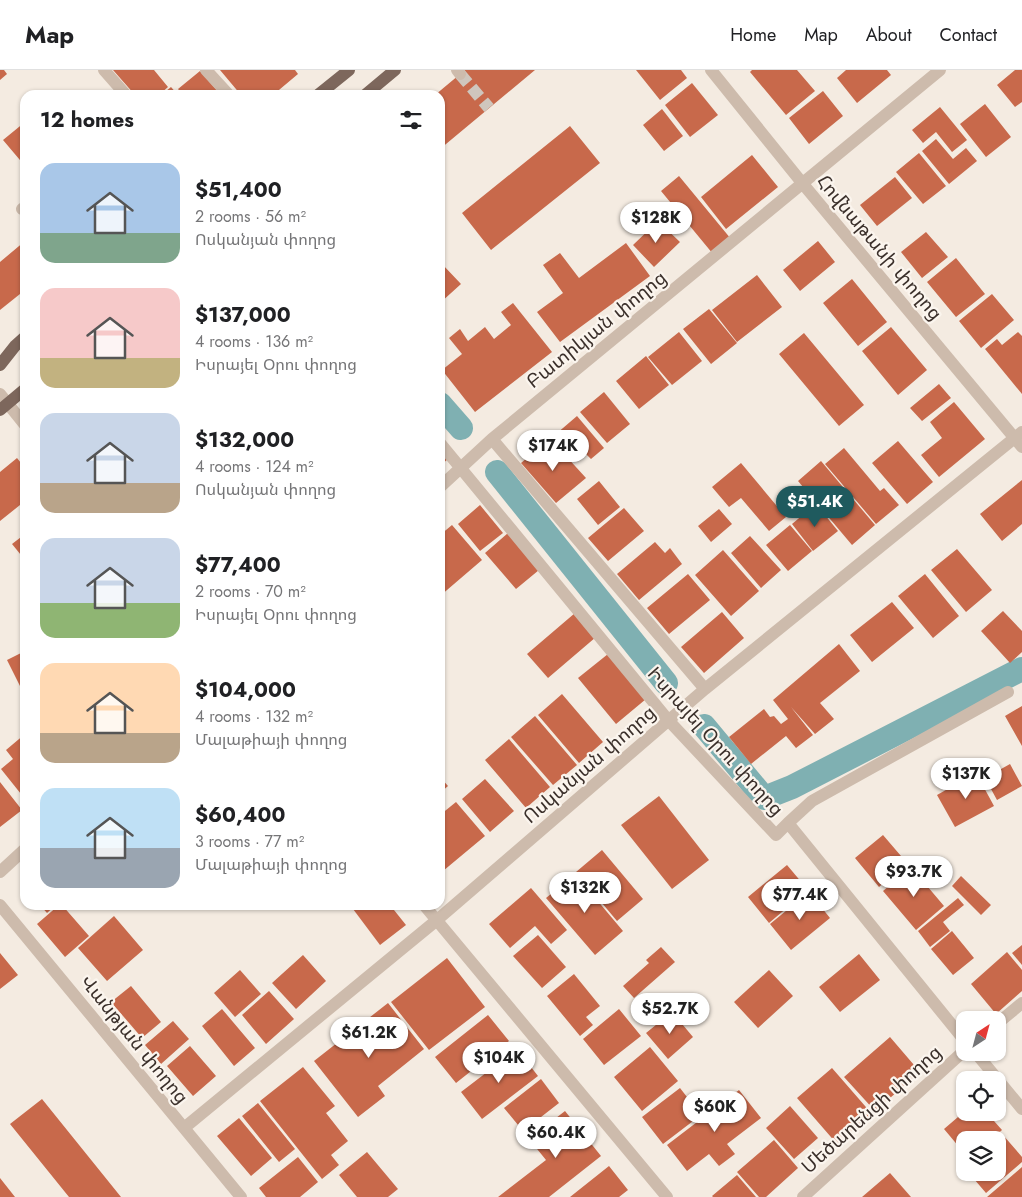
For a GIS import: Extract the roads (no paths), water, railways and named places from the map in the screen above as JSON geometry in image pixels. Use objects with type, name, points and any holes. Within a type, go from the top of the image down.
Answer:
[{"type":"main road","points":[[324,90],[349,70]]},
{"type":"main road","points":[[371,90],[395,70]]},
{"type":"main road","points":[[0,365],[20,342]]},
{"type":"main road","points":[[2,402],[20,392]]},
{"type":"street","points":[[104,70],[122,90]]},
{"type":"street","points":[[206,70],[224,90]]},
{"type":"street","name":"Հովնաթանի փողոց","points":[[711,70],[803,184],[1020,439]]},
{"type":"street","name":"Բատիկյան փողոց","points":[[445,483],[492,439],[940,70]]},
{"type":"street","points":[[2,402],[20,420]]},
{"type":"street","points":[[492,439],[705,689]]},
{"type":"street","name":"Ոսկանյան փողոց","points":[[184,1128],[437,920],[705,689],[1020,439]]},
{"type":"street","name":"Իսրայել Օրու փողոց","points":[[445,450],[669,721],[776,835],[788,823],[956,1030]]},
{"type":"street","points":[[788,823],[812,801],[1008,692]]},
{"type":"street","points":[[0,872],[20,854]]},
{"type":"street","name":"Վանթյան փողոց","points":[[0,904],[241,1197]]},
{"type":"street","points":[[428,910],[666,1197]]},
{"type":"street","points":[[1006,1016],[1022,1003]]},
{"type":"street","name":"Մեծարենցի փողոց","points":[[803,1197],[956,1058]]},
{"type":"street","points":[[982,1061],[1022,1109]]},
{"type":"waterway","points":[[445,410],[461,428]]},
{"type":"waterway","points":[[497,472],[666,683]]},
{"type":"waterway","points":[[704,726],[764,798],[792,787],[1022,669]]},
{"type":"tunnel","points":[[460,74],[489,108]]}]
